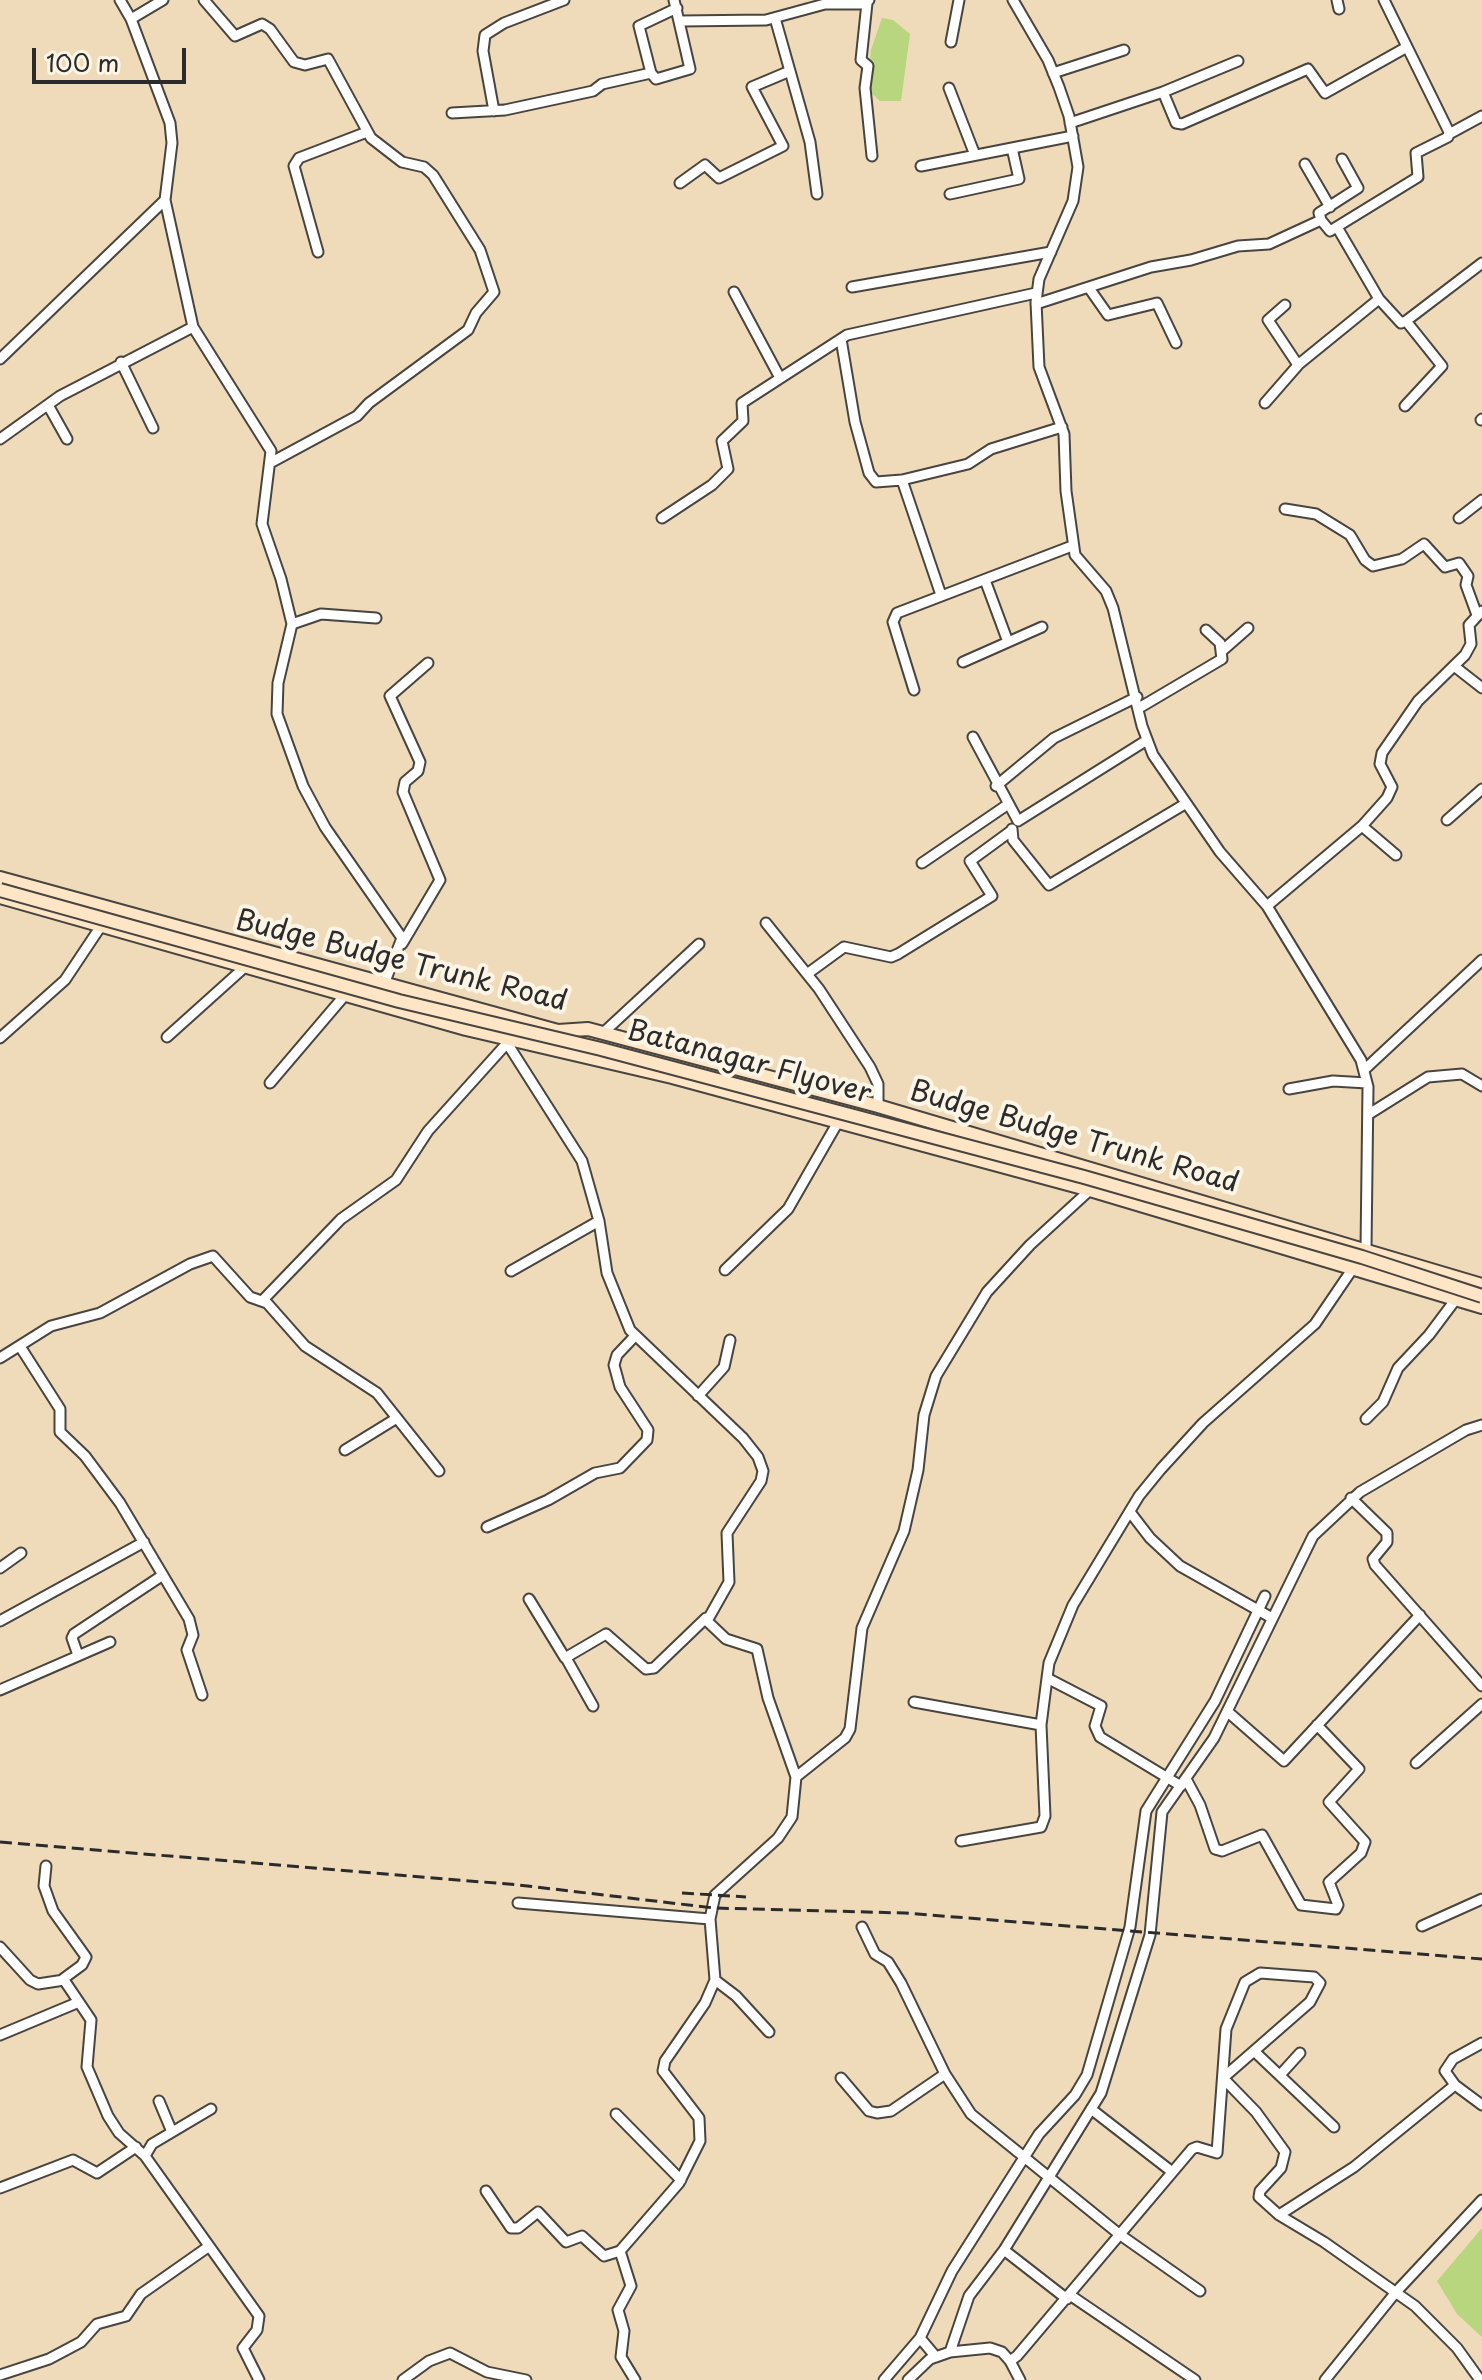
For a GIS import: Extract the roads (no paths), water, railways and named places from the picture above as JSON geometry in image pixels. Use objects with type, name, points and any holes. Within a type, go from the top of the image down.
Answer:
[{"type":"street","points":[[120,0],[131,19],[170,123],[172,143],[165,200],[193,327],[267,440],[270,463],[262,524],[292,624],[278,683],[277,714],[310,800],[402,938],[402,944]]},
{"type":"street","points":[[131,19],[163,0]]},
{"type":"street","points":[[204,0],[235,36],[262,24],[270,29],[294,62],[300,65],[328,59],[367,132],[402,162],[424,167],[433,175],[480,250],[494,296],[476,313],[468,330],[369,403],[357,416],[270,463]]},
{"type":"street","points":[[494,111],[483,51],[485,35],[504,23],[564,0]]},
{"type":"street","points":[[951,42],[959,0]]},
{"type":"street","points":[[961,1841],[1041,1827],[1045,1816],[1041,1725],[1047,1678],[1073,1605],[1130,1512],[1161,1469],[1203,1423],[1315,1324],[1357,1268],[1366,1249],[1369,1114],[1364,1070],[1332,1010],[1267,906],[1185,804],[1147,740],[1106,591],[1080,565],[1072,546],[1062,427],[1039,367],[1036,298],[1077,186],[1073,136],[1053,73],[1013,0]]},
{"type":"street","points":[[1384,0],[1449,134]]},
{"type":"street","points":[[680,21],[775,18],[825,4],[868,1],[861,60],[868,66],[865,88],[872,156]]},
{"type":"street","points":[[675,4],[691,67],[656,79],[651,73],[639,26],[675,4]]},
{"type":"street","points":[[775,18],[810,142],[817,194]]},
{"type":"street","points":[[1163,92],[1176,123],[1182,124],[1308,69],[1325,93],[1407,47]]},
{"type":"street","points":[[1053,73],[1124,50]]},
{"type":"street","points":[[1070,123],[1163,92],[1238,61]]},
{"type":"street","points":[[680,183],[705,165],[719,178],[783,146],[752,87],[790,71]]},
{"type":"street","points":[[452,113],[494,111],[593,91],[602,84],[651,73]]},
{"type":"street","points":[[949,88],[975,155]]},
{"type":"street","points":[[1342,159],[1358,188],[1318,214],[1328,232],[1418,177],[1416,153],[1482,116]]},
{"type":"street","points":[[318,252],[294,172],[295,162],[367,132]]},
{"type":"street","points":[[921,166],[1073,136]]},
{"type":"street","points":[[950,194],[1019,179],[1012,148]]},
{"type":"street","points":[[1305,164],[1330,207]]},
{"type":"street","points":[[0,359],[165,200]]},
{"type":"street","points":[[662,518],[725,472],[729,463],[722,441],[743,421],[742,403],[841,339],[867,328],[1089,288],[1151,267],[1191,260],[1238,246],[1269,244],[1321,220]]},
{"type":"street","points":[[1337,227],[1379,299],[1401,323],[1482,263]]},
{"type":"street","points":[[852,287],[1051,252]]},
{"type":"street","points":[[1089,288],[1108,315],[1157,303],[1176,343]]},
{"type":"street","points":[[734,292],[780,378]]},
{"type":"street","points":[[1265,403],[1298,365],[1379,299]]},
{"type":"street","points":[[1285,305],[1268,320],[1298,365]]},
{"type":"street","points":[[1405,406],[1442,368],[1406,321]]},
{"type":"street","points":[[0,439],[48,405],[121,362],[193,327]]},
{"type":"street","points":[[841,339],[855,422],[872,479],[880,484],[968,464],[991,449],[1062,427]]},
{"type":"street","points":[[121,362],[153,428]]},
{"type":"street","points":[[48,405],[67,439]]},
{"type":"street","points":[[902,480],[941,595]]},
{"type":"street","points":[[1459,518],[1482,500]]},
{"type":"street","points":[[1267,906],[1362,826],[1391,792],[1391,782],[1380,760],[1390,739],[1429,689],[1454,666],[1471,644],[1469,625],[1479,613],[1466,585],[1468,576],[1459,563],[1445,567],[1424,544],[1402,559],[1373,566],[1365,560],[1350,535],[1316,514],[1285,509]]},
{"type":"street","points":[[914,690],[894,616],[1072,546]]},
{"type":"street","points":[[985,580],[1008,642]]},
{"type":"street","points":[[292,624],[321,614],[376,618]]},
{"type":"street","points":[[963,662],[1042,627]]},
{"type":"street","points":[[1139,708],[1218,663],[1223,650],[1248,628]]},
{"type":"street","points":[[1206,630],[1223,650]]},
{"type":"street","points":[[1471,644],[1482,644]]},
{"type":"street","points":[[384,984],[402,944],[440,880],[403,792],[405,782],[418,771],[420,762],[390,696],[428,663]]},
{"type":"street","points":[[1454,666],[1482,688]]},
{"type":"street","points":[[996,786],[1054,738],[1137,697]]},
{"type":"street","points":[[973,737],[1015,819],[1022,821],[1147,740]]},
{"type":"street","points":[[1447,820],[1482,789]]},
{"type":"street","points":[[1011,831],[1028,860],[1049,885],[1185,804]]},
{"type":"street","points":[[922,863],[1007,805]]},
{"type":"street","points":[[807,974],[844,947],[891,957],[992,896],[970,861],[1011,831],[1015,819]]},
{"type":"street","points":[[1362,826],[1396,855]]},
{"type":"street","name":"Budge Budge Trunk Road","points":[[0,878],[558,1031],[588,1029],[878,1106],[1482,1285]]},
{"type":"street","name":"Batanagar Flyover","points":[[0,890],[399,1001],[601,1049],[1084,1177],[1362,1257],[1482,1296]]},
{"type":"street","name":"Budge Budge Trunk Road","points":[[0,897],[508,1042],[672,1077],[1090,1190],[1482,1307]]},
{"type":"street","points":[[766,923],[807,974],[870,1067],[878,1084],[878,1106]]},
{"type":"street","points":[[0,1038],[65,980],[101,926]]},
{"type":"street","points":[[603,1033],[699,944]]},
{"type":"street","points":[[1364,1070],[1482,960]]},
{"type":"street","points":[[167,1037],[246,966]]},
{"type":"street","points":[[270,1083],[345,995]]},
{"type":"street","points":[[262,1301],[341,1219],[396,1180],[428,1131],[508,1042],[516,1020]]},
{"type":"street","points":[[508,1042],[582,1161],[599,1221],[607,1273],[635,1336],[743,1438],[758,1457],[763,1471],[757,1490],[727,1533],[729,1582],[706,1618],[651,1670],[606,1634],[566,1658]]},
{"type":"street","points":[[1369,1114],[1428,1077],[1440,1074],[1462,1074],[1482,1086]]},
{"type":"street","points":[[1289,1089],[1333,1081],[1367,1083]]},
{"type":"street","points":[[725,1270],[788,1209],[838,1122]]},
{"type":"street","points":[[796,1777],[845,1738],[850,1729],[862,1628],[904,1531],[918,1470],[924,1415],[936,1376],[987,1292],[1030,1245],[1090,1190]]},
{"type":"street","points":[[511,1271],[599,1221]]},
{"type":"street","points":[[0,1358],[21,1348],[51,1326],[100,1313],[207,1256],[217,1258],[250,1297],[262,1301],[305,1346],[368,1385],[439,1471]]},
{"type":"street","points":[[1366,1419],[1383,1402],[1398,1368],[1456,1299]]},
{"type":"street","points":[[487,1527],[548,1500],[595,1473],[620,1468],[647,1440],[648,1430],[620,1387],[614,1365],[617,1355],[635,1336]]},
{"type":"street","points":[[698,1396],[724,1367],[730,1340]]},
{"type":"street","points":[[21,1348],[60,1409],[60,1432],[106,1483],[144,1542],[193,1629],[187,1650],[202,1695]]},
{"type":"street","points":[[345,1450],[397,1418]]},
{"type":"street","points":[[908,2380],[927,2346],[952,2271],[1087,2075],[1130,1927],[1146,1811],[1176,1780],[1228,1712],[1313,1536],[1351,1498],[1413,1460],[1482,1425]]},
{"type":"street","points":[[1351,1498],[1387,1533],[1387,1542],[1373,1562],[1478,1674],[1482,1686]]},
{"type":"street","points":[[1130,1512],[1150,1538],[1180,1566],[1272,1618]]},
{"type":"street","points":[[0,1621],[144,1542]]},
{"type":"street","points":[[0,1568],[21,1553]]},
{"type":"street","points":[[78,1655],[72,1638],[74,1634],[163,1575]]},
{"type":"street","points":[[950,2352],[969,2296],[1004,2250],[1043,2173],[1091,2109],[1113,2063],[1150,1935],[1162,1812],[1265,1596]]},
{"type":"street","points":[[529,1599],[593,1706]]},
{"type":"street","points":[[1228,1712],[1281,1761],[1287,1760],[1420,1615]]},
{"type":"street","points":[[486,2191],[511,2228],[518,2228],[538,2212],[566,2242],[582,2236],[604,2256],[620,2251],[681,2180],[702,2131],[699,2118],[663,2071],[665,2061],[705,2003],[715,1980],[710,1919],[715,1895],[786,1828],[794,1808],[796,1777],[768,1698],[757,1649],[726,1639],[709,1625],[706,1618]]},
{"type":"street","points":[[0,1690],[110,1642]]},
{"type":"street","points":[[1047,1678],[1097,1701],[1101,1706],[1095,1726],[1100,1737],[1176,1780],[1200,1805],[1215,1849],[1222,1851],[1262,1835],[1301,1905],[1336,1909],[1338,1905],[1329,1882],[1361,1853],[1365,1842],[1329,1802],[1359,1769],[1317,1725]]},
{"type":"street","points":[[914,1702],[1041,1725]]},
{"type":"street","points":[[1416,1763],[1482,1704]]},
{"type":"street","points":[[0,1947],[30,1980],[47,1984],[63,1979],[82,1965],[86,1957],[53,1911],[44,1886],[46,1866]]},
{"type":"street","points":[[1422,1926],[1482,1899]]},
{"type":"street","points":[[518,1903],[710,1919]]},
{"type":"street","points":[[862,1927],[875,1954],[888,1962],[901,1983],[945,2074],[971,2114],[1119,2234],[1200,2291]]},
{"type":"street","points":[[1010,2361],[1024,2351],[1194,2147],[1217,2153],[1226,2029],[1251,1976],[1260,1973],[1318,1980],[1319,1990],[1310,2002],[1223,2078]]},
{"type":"street","points":[[63,1979],[91,2020],[88,2072],[112,2124],[145,2156],[259,2316],[257,2330],[243,2348],[259,2380]]},
{"type":"street","points":[[715,1980],[736,1996],[769,2032]]},
{"type":"street","points":[[0,2035],[79,2002]]},
{"type":"street","points":[[1482,2043],[1447,2065],[1445,2071],[1455,2085],[1482,2105]]},
{"type":"street","points":[[1255,2052],[1334,2127]]},
{"type":"street","points":[[1280,2075],[1300,2053]]},
{"type":"street","points":[[841,2078],[869,2111],[877,2113],[891,2111],[945,2074]]},
{"type":"street","points":[[1223,2078],[1256,2112],[1285,2152],[1281,2168],[1259,2194],[1279,2215],[1396,2292],[1457,2348],[1480,2380]]},
{"type":"street","points":[[1279,2215],[1354,2167],[1455,2085]]},
{"type":"street","points":[[159,2101],[172,2132]]},
{"type":"street","points":[[145,2156],[147,2148],[211,2109]]},
{"type":"street","points":[[1091,2109],[1171,2171]]},
{"type":"street","points":[[616,2114],[681,2180]]},
{"type":"street","points":[[0,2188],[73,2160],[97,2173],[136,2147]]},
{"type":"street","points":[[1325,2380],[1396,2292],[1482,2200]]},
{"type":"street","points":[[0,2375],[49,2359],[81,2342],[97,2324],[126,2316],[141,2294],[208,2247]]},
{"type":"street","points":[[1004,2250],[1068,2297],[1195,2380]]},
{"type":"street","points":[[620,2251],[631,2286],[618,2310],[624,2331],[621,2357],[635,2380]]},
{"type":"street","points":[[927,2346],[950,2352],[997,2349],[1010,2361],[1020,2380]]},
{"type":"street","points":[[884,2380],[927,2346]]},
{"type":"street","points":[[403,2380],[429,2361],[450,2353],[487,2372],[526,2380]]},
{"type":"railway","points":[[0,1842],[519,1885],[714,1908],[905,1913],[1482,1959]]},
{"type":"railway","points":[[682,1893],[746,1897]]}]
